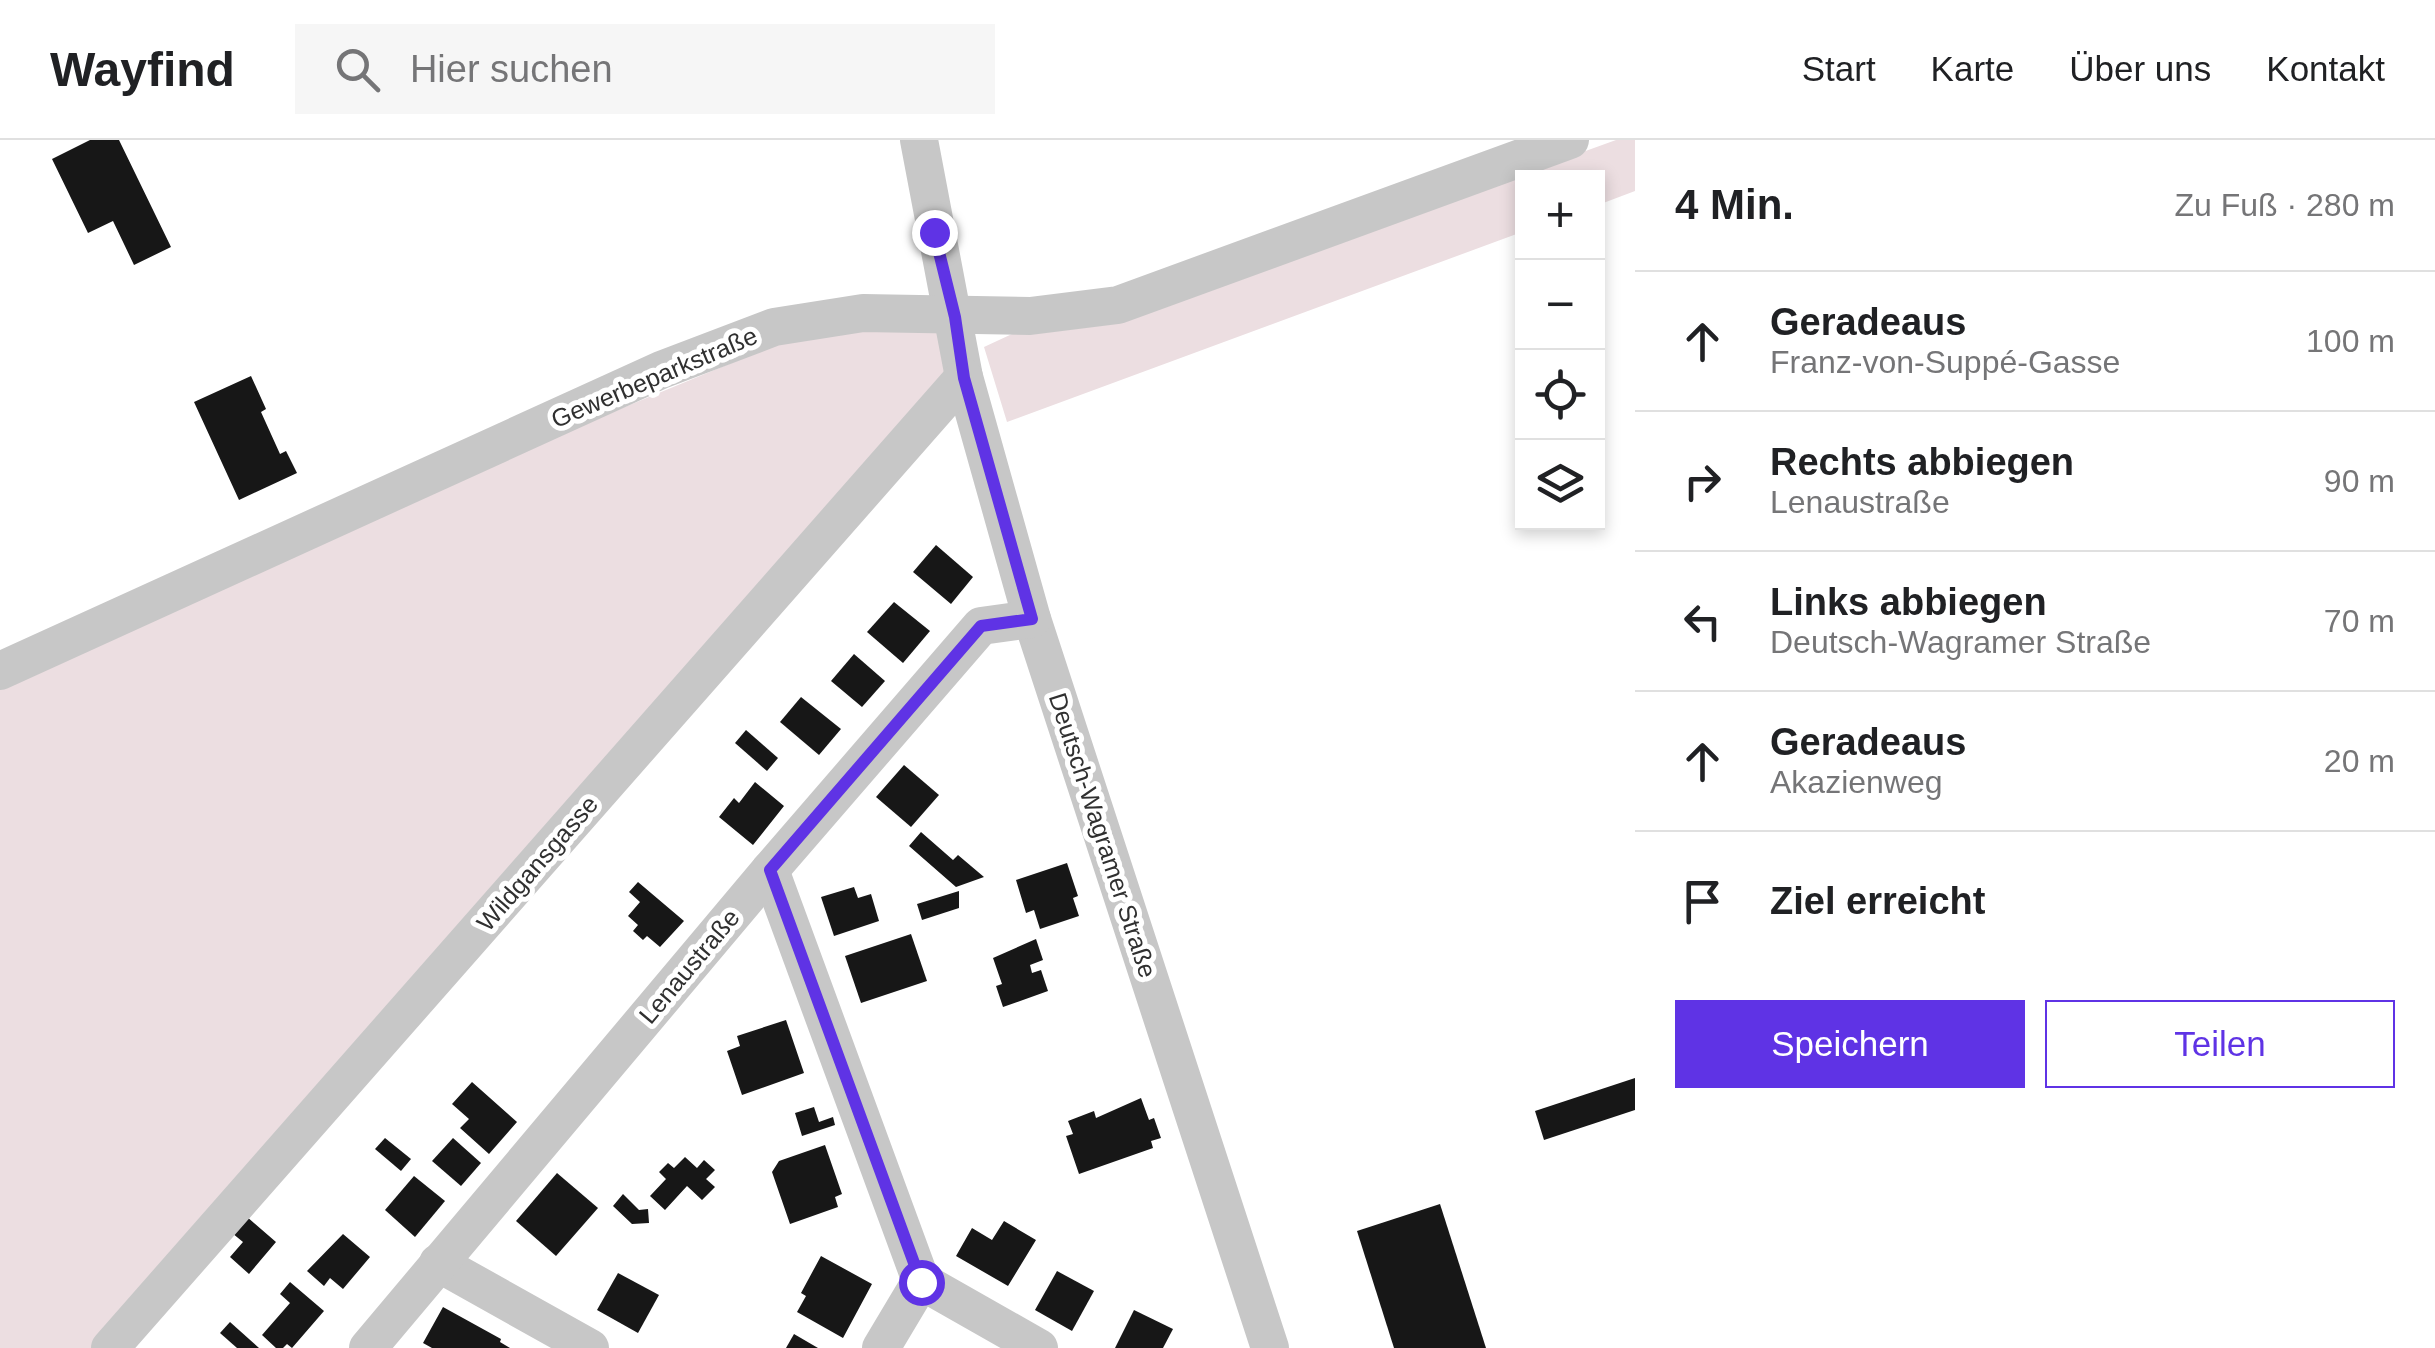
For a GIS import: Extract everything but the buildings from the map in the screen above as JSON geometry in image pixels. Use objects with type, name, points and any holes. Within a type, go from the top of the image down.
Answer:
[{"type":"street","name":"Deutsch-Wagramer Straße","points":[[919,140],[964,378],[1032,619],[1270,1348]]},
{"type":"street","name":"Gewerbeparkstraße","points":[[0,671],[643,378],[774,326],[863,313],[1030,316],[1118,305],[1570,140]]},
{"type":"street","name":"Wildgansgasse","points":[[110,1348],[964,378]]},
{"type":"street","name":"Lenaustraße","points":[[368,1348],[981,626],[1032,619]]},
{"type":"street","points":[[770,870],[921,1282],[1040,1348]]},
{"type":"street","points":[[438,1263],[590,1348]]},
{"type":"street","points":[[881,1348],[921,1282]]},
{"type":"shaded area","points":[[1616,140],[1635,140],[1635,191],[1605,202],[1605,170],[1533,170]]},
{"type":"shaded area","points":[[1515,176],[1515,235],[1007,422],[984,347],[1012,334],[1120,319]]},
{"type":"shaded area","points":[[880,328],[936,330],[953,381],[116,1348],[0,1348],[0,682],[361,516],[787,340]]},
{"type":"route","points":[[921,1282],[770,870],[981,626],[1032,619],[964,378],[955,317],[934,232]]}]
